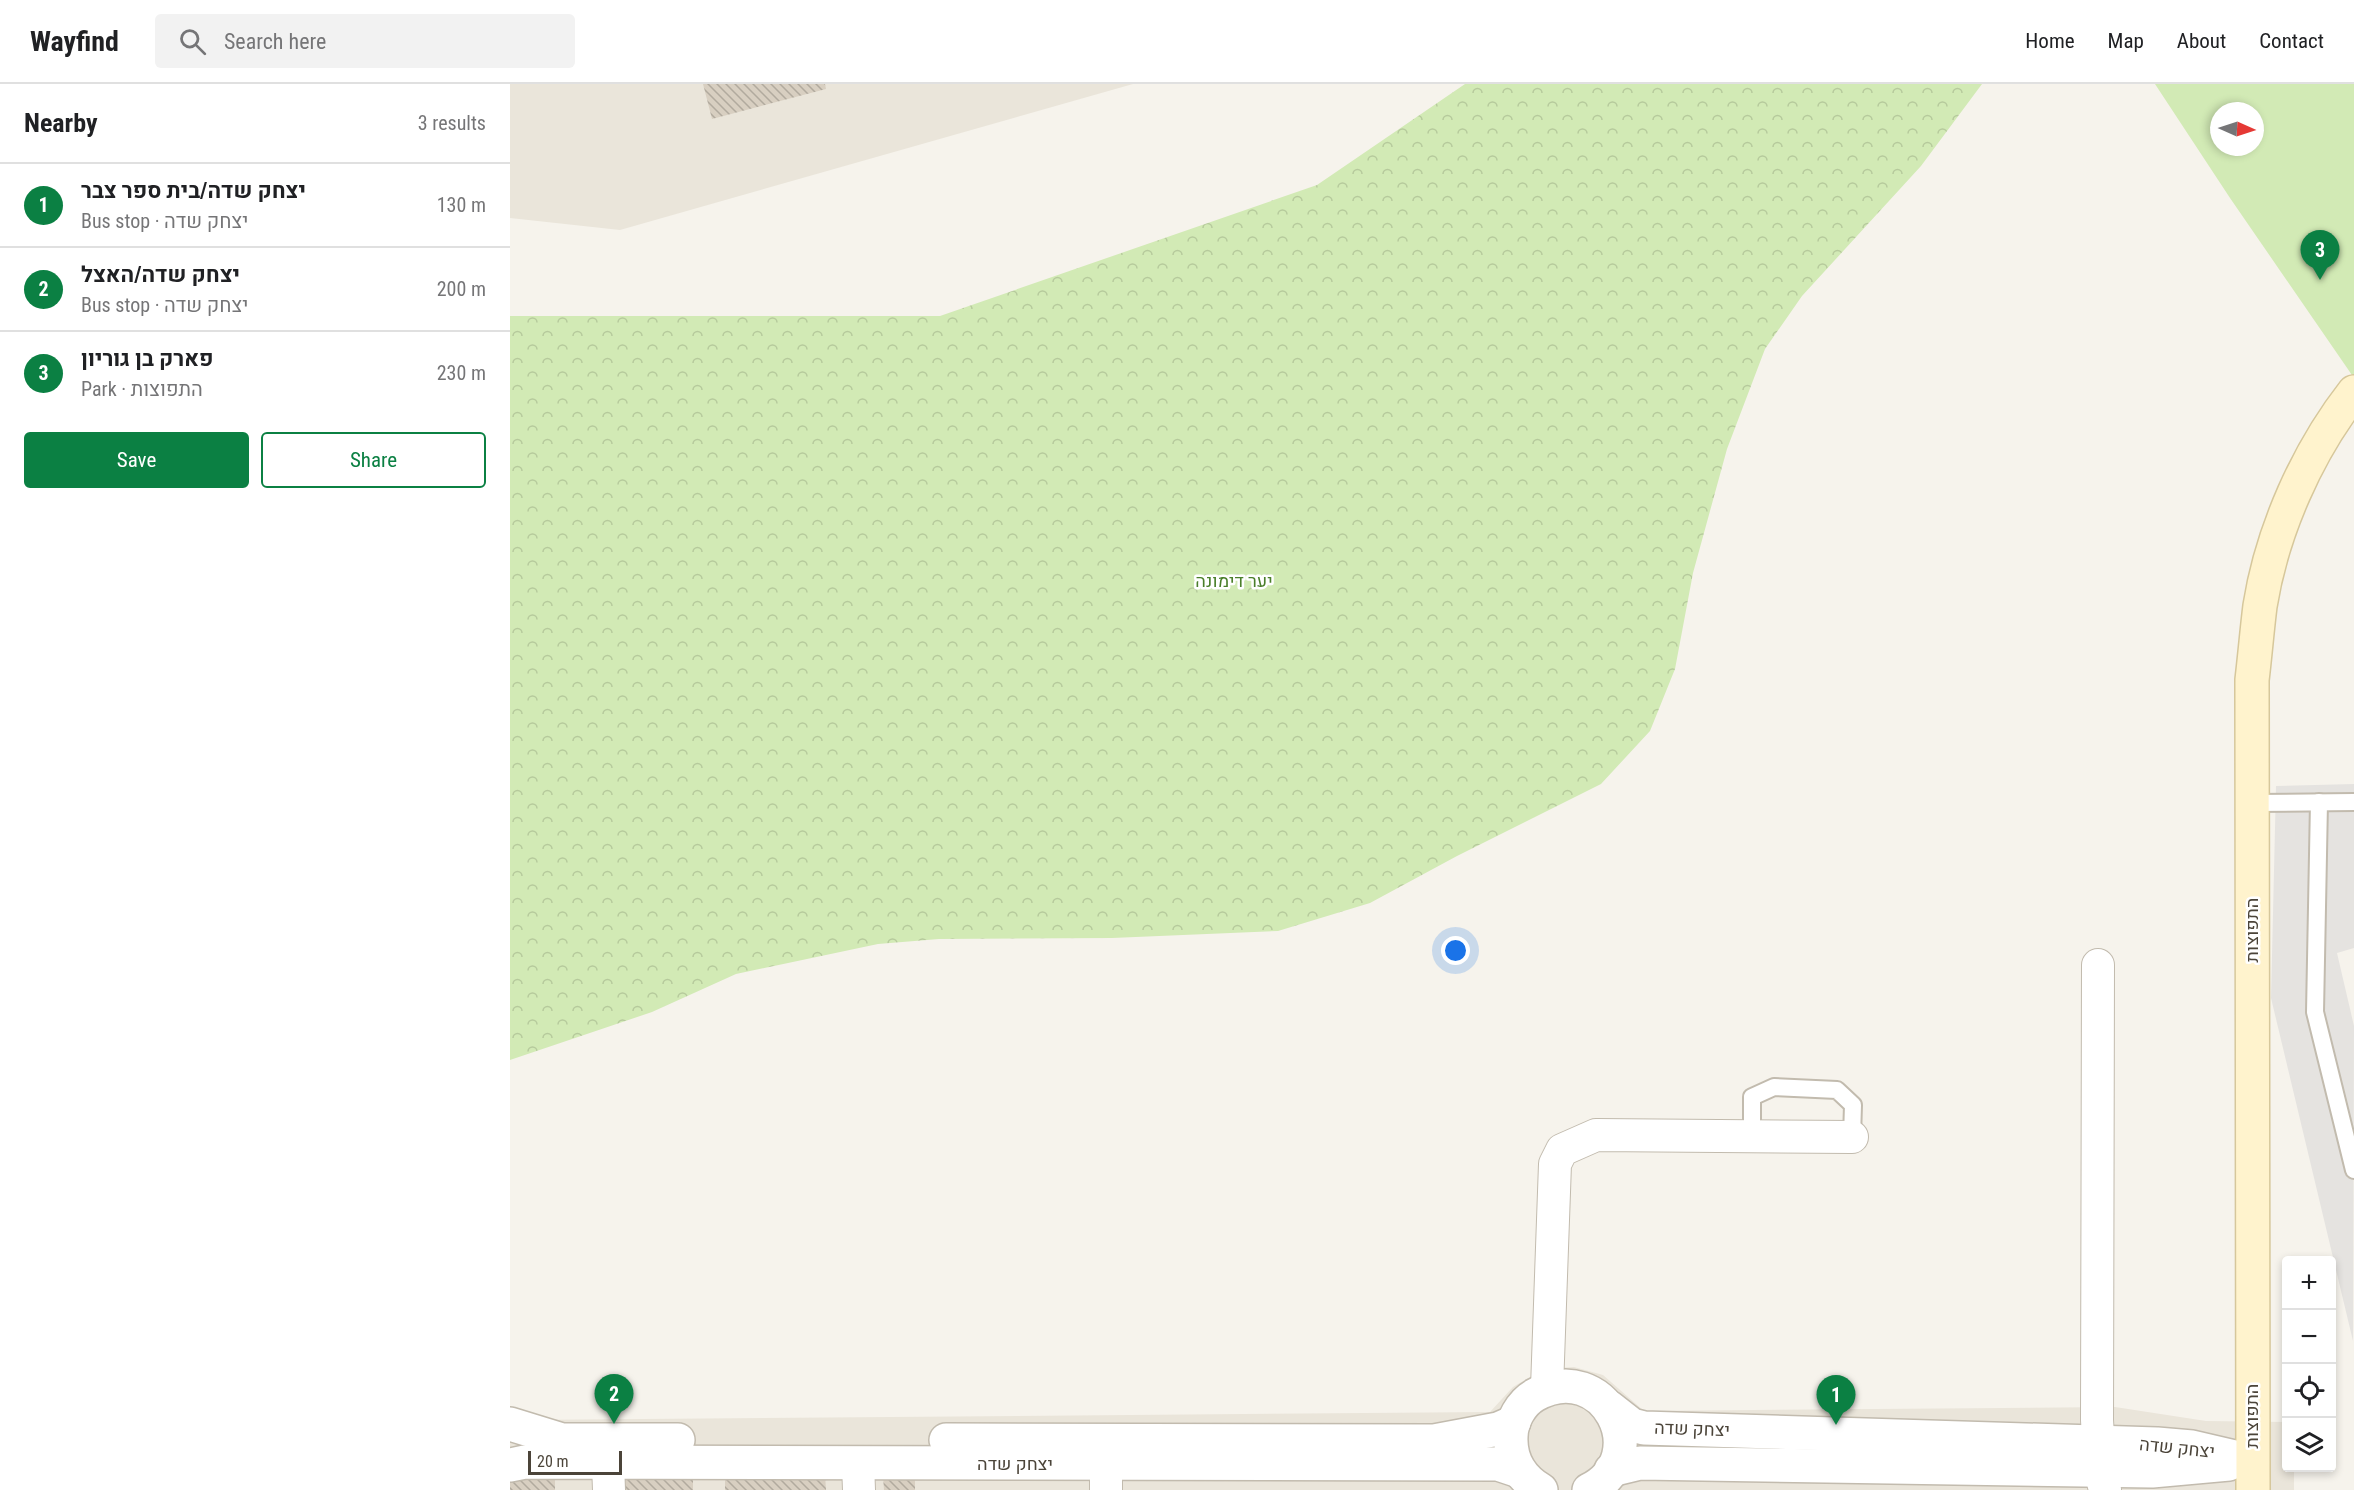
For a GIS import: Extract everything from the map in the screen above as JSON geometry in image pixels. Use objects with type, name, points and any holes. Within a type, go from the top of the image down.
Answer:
[{"type":"main road","name":"התפוצות","points":[[2253,1475],[2252,680],[2260,604],[2275,547],[2314,452],[2354,392]]},
{"type":"street","points":[[2098,965],[2101,1467]]},
{"type":"street","points":[[1530,1480],[1511,1449],[1511,1430],[1518,1412],[1530,1398],[1547,1388],[1556,1164],[1562,1150],[1596,1135],[1852,1137]]},
{"type":"street","name":"יצחק שדה","points":[[1547,1388],[1564,1385],[1581,1387],[1597,1395],[1632,1425],[1644,1428],[2101,1467]]},
{"type":"street","points":[[1600,1480],[1618,1458],[1621,1440],[1618,1423],[1610,1407]]},
{"type":"street","name":"יצחק שדה","points":[[510,1424],[562,1440],[1434,1441],[1497,1429],[1514,1422]]},
{"type":"street","name":"יצחק שדה","points":[[510,1465],[525,1462],[608,1477],[1106,1477],[1498,1464],[1530,1480]]},
{"type":"street","name":"יצחק שדה","points":[[1600,1480],[1640,1463],[2101,1467],[2253,1475]]},
{"type":"lane","points":[[2252,802],[2354,802]]},
{"type":"lane","points":[[2319,802],[2315,1012],[2354,1170]]},
{"type":"lane","points":[[1752,1135],[1752,1097],[1774,1087],[1837,1090],[1853,1105],[1852,1137]]},
{"type":"shaded area","points":[[510,84],[1133,84],[620,230],[510,218]]},
{"type":"shaded area","points":[[2354,784],[2354,948],[2337,953],[2354,1026],[2353,1341],[2336,1270],[2336,1256],[2333,1256],[2271,998],[2276,786]]},
{"type":"shaded area","points":[[1574,1367],[1603,1375],[1644,1411],[2115,1407],[2206,1421],[2282,1422],[2282,1472],[2294,1472],[2294,1490],[510,1490],[510,1413],[521,1420],[1490,1412],[1513,1387],[1543,1369]]},
{"type":"green space","name":"יער דימונה","points":[[1465,84],[1982,84],[1921,166],[1802,296],[1765,349],[1727,449],[1693,573],[1675,669],[1650,731],[1601,784],[1457,856],[1370,903],[1278,931],[1112,938],[939,939],[878,944],[736,974],[652,1012],[510,1060],[510,316],[940,316],[1317,185]]},
{"type":"green space","points":[[2155,84],[2354,84],[2354,378],[2230,198]]},
{"type":"building","points":[[703,84],[825,84],[826,89],[712,119]]},
{"type":"building","points":[[693,1466],[693,1490],[616,1490],[616,1479],[658,1479]]},
{"type":"building","points":[[725,1468],[825,1474],[826,1490],[725,1490]]},
{"type":"building","points":[[883,1476],[915,1476],[915,1490],[884,1490]]},
{"type":"building","points":[[510,1479],[555,1479],[555,1490],[510,1490]]},
{"type":"place","name":"פארק בן גוריון","points":[[2320,280]]},
{"type":"place","name":"יצחק שדה/האצל","points":[[614,1424]]},
{"type":"place","name":"יצחק שדה/בית ספר צבר","points":[[1836,1425]]}]
